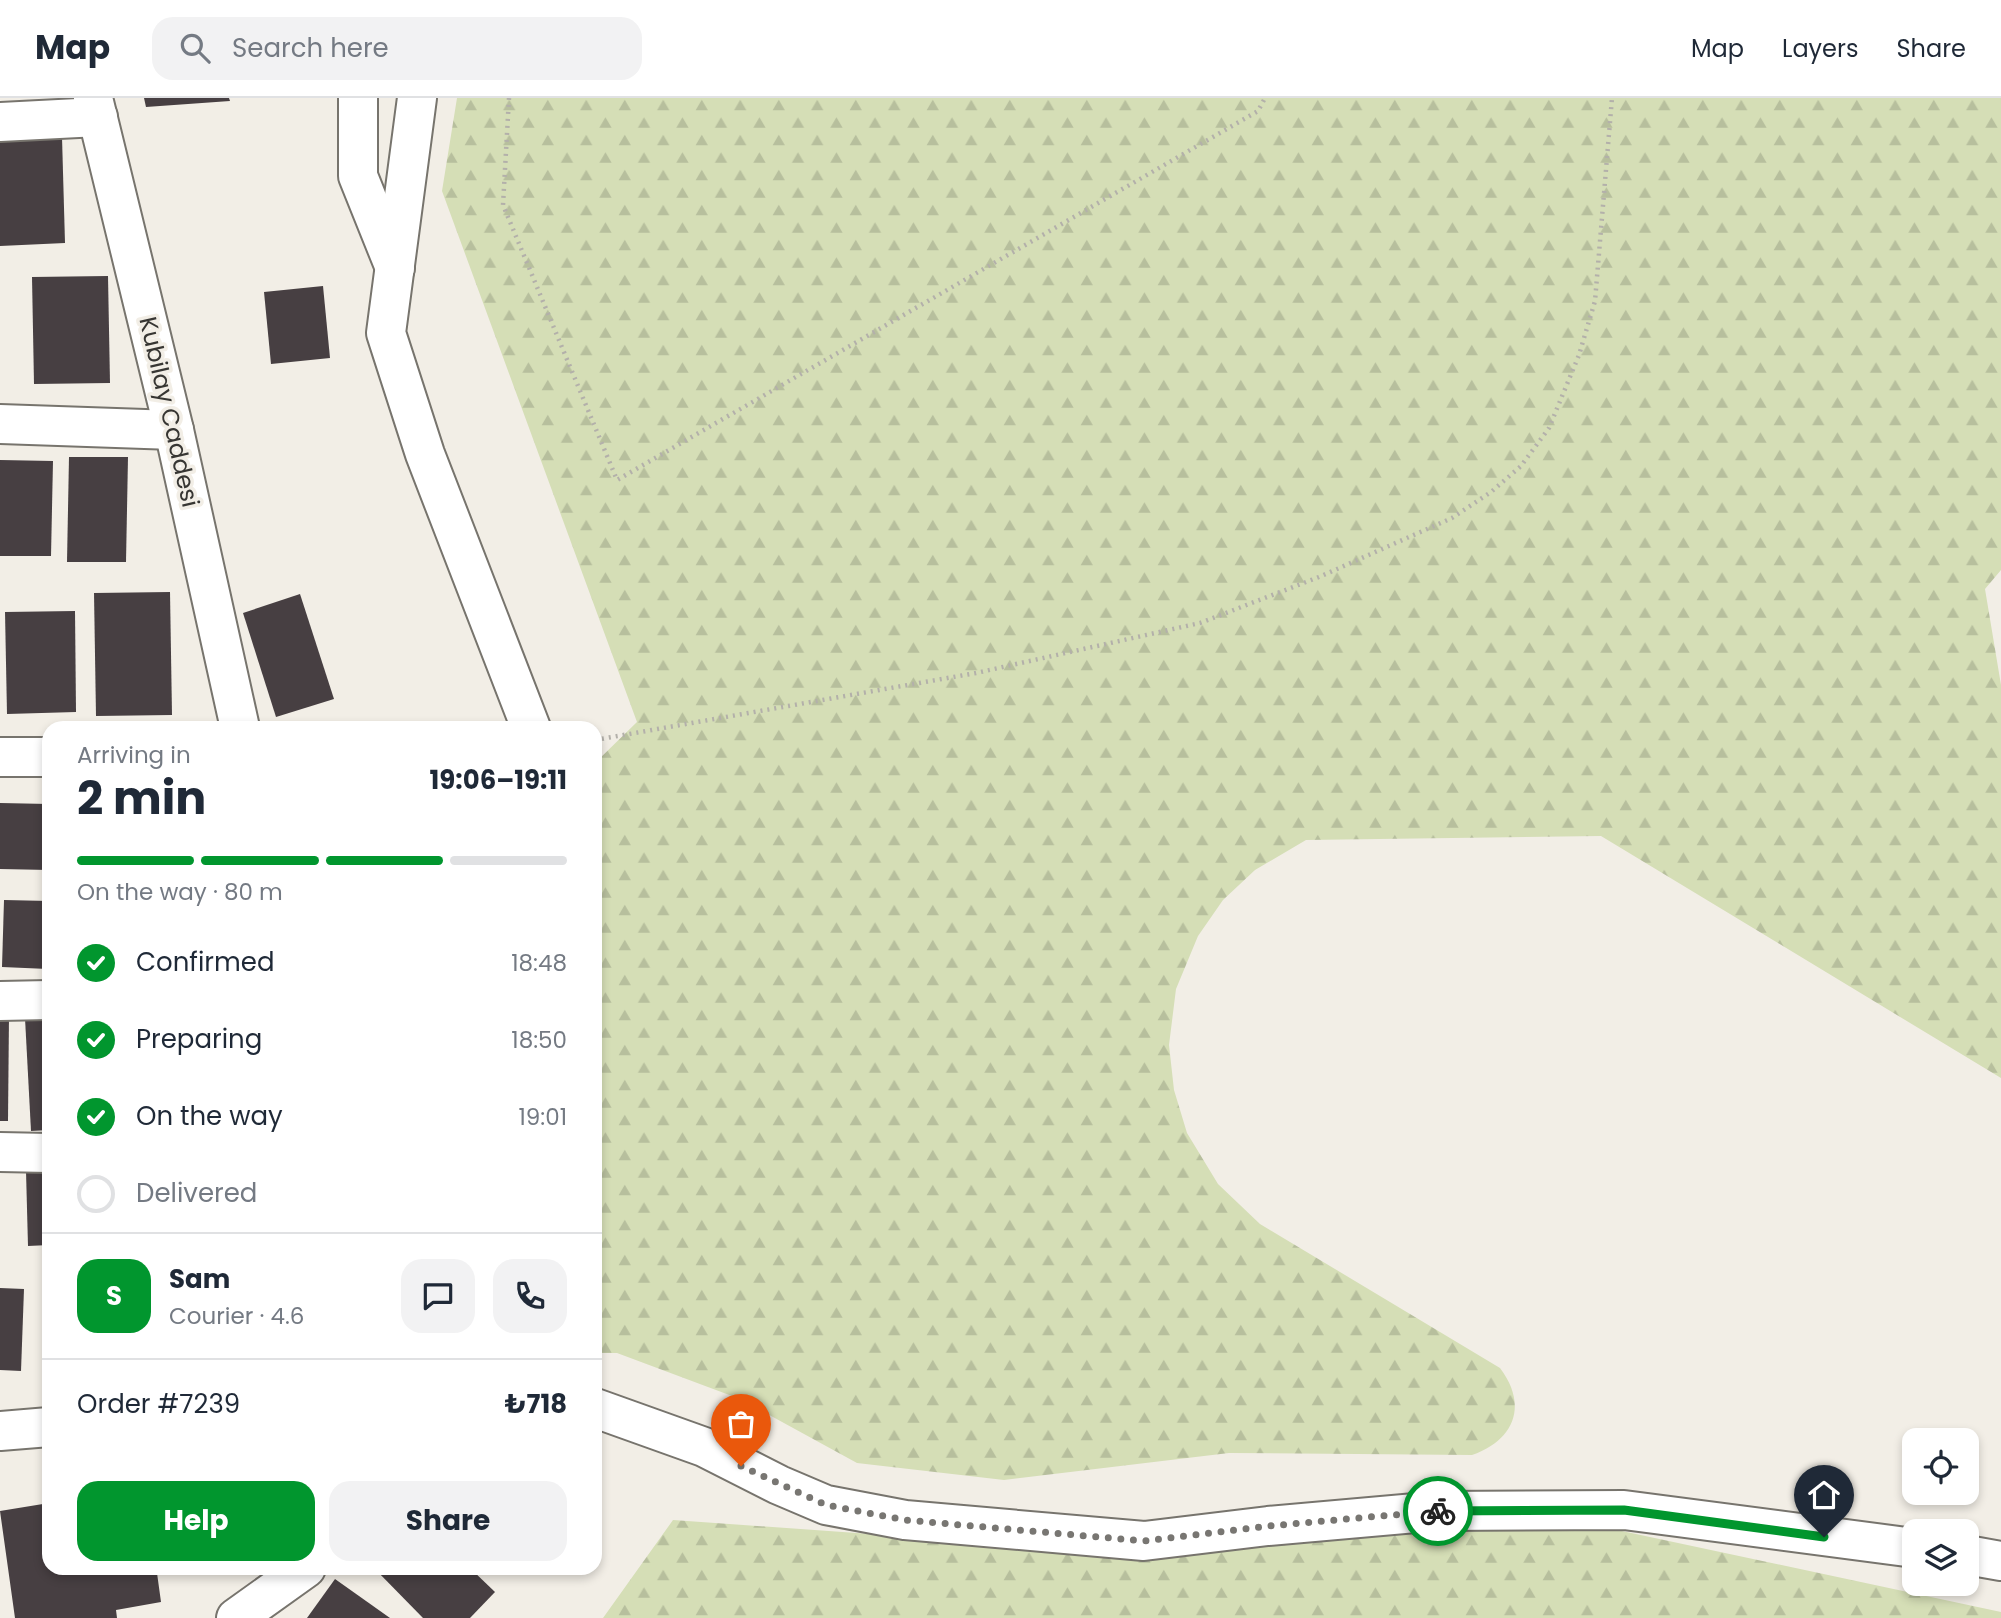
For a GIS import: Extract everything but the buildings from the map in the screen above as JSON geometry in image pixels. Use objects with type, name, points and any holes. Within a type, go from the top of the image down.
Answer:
[{"type":"street","points":[[358,98],[358,176],[395,270]]},
{"type":"street","points":[[417,98],[386,333],[425,454],[528,721]]},
{"type":"street","points":[[0,122],[96,107]]},
{"type":"street","name":"Kubilay Caddesi","points":[[96,107],[174,430],[238,721]]},
{"type":"street","points":[[0,424],[174,430]]},
{"type":"street","points":[[0,757],[42,757]]},
{"type":"street","points":[[0,1001],[42,1000]]},
{"type":"street","points":[[0,1152],[42,1153]]},
{"type":"street","points":[[602,1411],[704,1447],[779,1485],[826,1505],[905,1520],[1144,1541],[1268,1526],[1438,1511],[1624,1510],[1902,1546]]},
{"type":"street","points":[[0,1431],[42,1428]]},
{"type":"street","points":[[1979,1557],[2001,1561]]},
{"type":"street","points":[[236,1618],[296,1575]]},
{"type":"path","points":[[509,98],[503,205],[617,480],[1258,111],[1265,98]]},
{"type":"path","points":[[602,739],[976,673],[1200,623],[1319,577],[1452,518],[1491,492],[1521,467],[1549,428],[1579,355],[1595,301],[1612,98]]},
{"type":"green space","points":[[457,98],[2001,98],[2001,570],[1985,589],[2001,685],[2001,1078],[1601,836],[1306,840],[1255,870],[1223,900],[1198,936],[1176,989],[1169,1045],[1174,1090],[1187,1133],[1218,1184],[1260,1224],[1500,1368],[1509,1382],[1515,1408],[1513,1420],[1498,1440],[1472,1455],[1229,1453],[1004,1480],[857,1463],[740,1399],[617,1353],[602,1353],[602,756],[637,722],[442,191]]},
{"type":"green space","points":[[673,1520],[1137,1553],[1575,1521],[1902,1591],[1902,1596],[1926,1596],[2001,1612],[2001,1618],[603,1618]]},
{"type":"way so far","points":[[741,1466],[826,1505],[905,1520],[1144,1541],[1268,1526],[1438,1511]]},
{"type":"route","points":[[1438,1511],[1624,1510],[1824,1537]]}]
